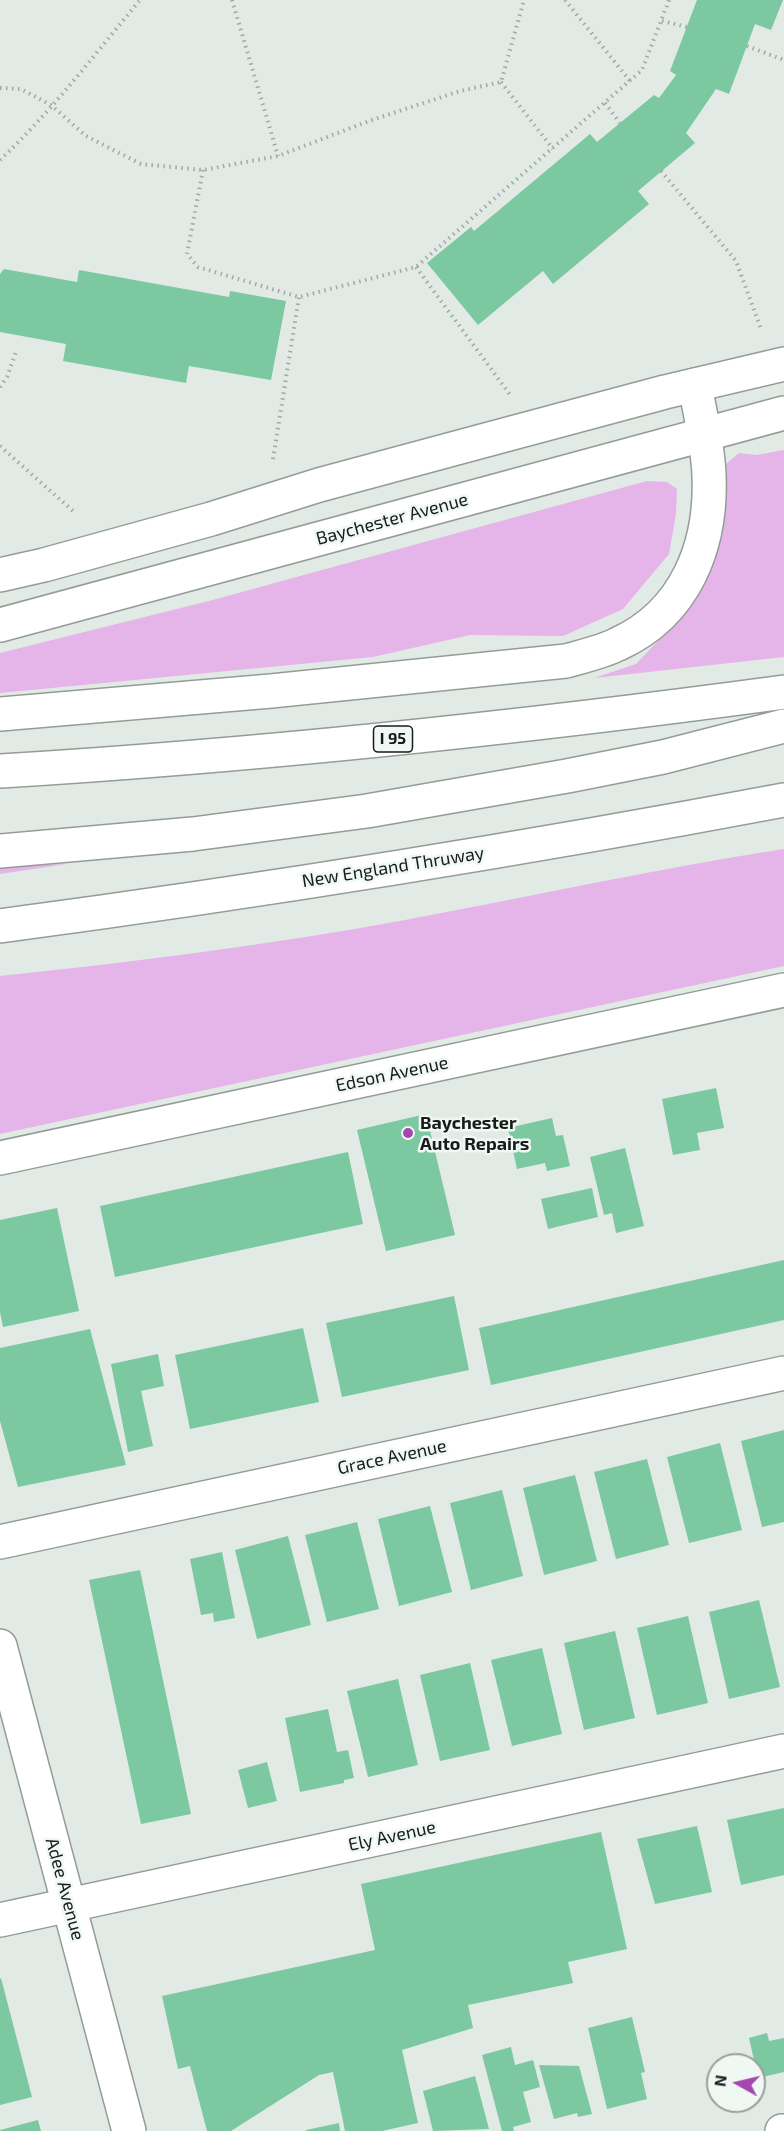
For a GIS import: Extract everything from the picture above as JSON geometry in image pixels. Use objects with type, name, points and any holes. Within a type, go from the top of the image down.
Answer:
[{"type":"main road","points":[[0,575],[211,519],[352,476],[695,385],[784,364]]},
{"type":"main road","points":[[0,714],[271,691],[566,661],[596,654],[620,644],[643,630],[681,593],[692,575],[701,547],[708,517],[709,473],[695,385]]},
{"type":"main road","name":"Baychester Avenue","points":[[0,625],[784,413]]},
{"type":"main road","name":"I 95","points":[[0,771],[248,754],[532,724],[784,692]]},
{"type":"main road","points":[[0,851],[193,834],[367,811],[663,757],[784,726]]},
{"type":"main road","name":"New England Thruway","points":[[0,927],[489,852],[784,800]]},
{"type":"main road","points":[[489,852],[784,824]]},
{"type":"main road","name":"Edson Avenue","points":[[0,1158],[784,990]]},
{"type":"main road","name":"Grace Avenue","points":[[0,1542],[784,1373]]},
{"type":"main road","name":"Adee Avenue","points":[[0,1646],[129,2131]]},
{"type":"main road","name":"Ely Avenue","points":[[0,1920],[784,1751]]},
{"type":"path","points":[[0,160],[19,142],[140,0]]},
{"type":"path","points":[[232,0],[278,156]]},
{"type":"path","points":[[501,82],[524,0]]},
{"type":"path","points":[[564,0],[630,82]]},
{"type":"path","points":[[203,170],[187,254],[198,267],[299,297],[416,267],[642,70],[669,0]]},
{"type":"path","points":[[662,21],[687,27]]},
{"type":"path","points":[[747,46],[784,60]]},
{"type":"path","points":[[0,88],[21,89],[51,105],[86,136],[141,164],[203,170],[278,156],[369,121],[460,91],[501,82]]},
{"type":"path","points":[[501,82],[553,149]]},
{"type":"path","points":[[605,104],[620,123]]},
{"type":"path","points":[[661,171],[736,261],[761,329]]},
{"type":"path","points":[[416,267],[511,396]]},
{"type":"path","points":[[273,459],[299,297]]},
{"type":"path","points":[[0,387],[7,377],[16,352]]},
{"type":"path","points":[[0,446],[73,511]]},
{"type":"shaded area","points":[[784,450],[784,657],[594,678],[636,664],[701,590],[722,536],[723,482],[726,464],[739,453],[757,455]]},
{"type":"shaded area","points":[[647,481],[667,482],[677,489],[676,514],[669,554],[623,609],[563,636],[470,635],[373,657],[0,693],[0,653],[209,601]]},
{"type":"shaded area","points":[[784,849],[784,966],[0,1134],[0,976],[151,959],[301,938]]},
{"type":"shaded area","points":[[67,864],[0,874],[0,867]]},
{"type":"building","points":[[697,0],[783,0],[771,30],[755,24],[729,94],[716,89],[686,133],[695,143],[638,191],[649,204],[553,284],[543,271],[478,325],[427,263],[471,227],[474,231],[590,134],[597,142],[654,95],[659,98],[676,75],[670,71]]},
{"type":"building","points":[[4,269],[77,282],[79,270],[229,297],[230,291],[286,301],[271,380],[189,366],[186,383],[63,361],[66,344],[0,332],[0,274]]},
{"type":"building","points":[[716,1088],[724,1128],[697,1133],[700,1150],[673,1155],[662,1099]]},
{"type":"building","points":[[426,1114],[455,1235],[386,1251],[357,1130]]},
{"type":"building","points":[[552,1118],[556,1136],[563,1135],[570,1166],[547,1171],[545,1163],[517,1169],[508,1128]]},
{"type":"building","points":[[625,1148],[644,1226],[616,1233],[612,1213],[604,1215],[590,1157]]},
{"type":"building","points":[[348,1152],[363,1224],[115,1277],[100,1206]]},
{"type":"building","points":[[592,1188],[598,1217],[548,1229],[541,1199]]},
{"type":"building","points":[[57,1208],[79,1311],[3,1327],[0,1312],[0,1220]]},
{"type":"building","points":[[784,1260],[784,1320],[491,1385],[479,1328]]},
{"type":"building","points":[[454,1296],[469,1370],[342,1397],[326,1323]]},
{"type":"building","points":[[303,1328],[319,1402],[190,1429],[175,1355]]},
{"type":"building","points":[[90,1329],[126,1465],[18,1487],[0,1421],[0,1348]]},
{"type":"building","points":[[158,1354],[164,1386],[141,1391],[153,1446],[128,1452],[111,1364]]},
{"type":"building","points":[[784,1430],[784,1522],[762,1527],[741,1441]]},
{"type":"building","points":[[720,1443],[742,1530],[689,1543],[667,1457]]},
{"type":"building","points":[[647,1459],[669,1545],[616,1559],[594,1472]]},
{"type":"building","points":[[575,1475],[597,1561],[544,1575],[523,1488]]},
{"type":"building","points":[[502,1490],[523,1576],[471,1590],[450,1503]]},
{"type":"building","points":[[430,1506],[452,1592],[399,1606],[378,1519]]},
{"type":"building","points":[[357,1522],[379,1609],[327,1622],[305,1535]]},
{"type":"building","points":[[288,1536],[311,1625],[257,1639],[235,1550]]},
{"type":"building","points":[[222,1552],[235,1618],[214,1622],[213,1613],[201,1615],[190,1559]]},
{"type":"building","points":[[140,1570],[191,1814],[141,1824],[89,1580]]},
{"type":"building","points":[[759,1600],[780,1687],[729,1699],[709,1612]]},
{"type":"building","points":[[688,1616],[708,1703],[657,1715],[637,1628]]},
{"type":"building","points":[[615,1631],[635,1718],[584,1730],[564,1643]]},
{"type":"building","points":[[542,1648],[562,1734],[512,1746],[491,1660]]},
{"type":"building","points":[[470,1663],[490,1750],[440,1761],[420,1675]]},
{"type":"building","points":[[398,1679],[418,1765],[368,1777],[347,1691]]},
{"type":"building","points":[[328,1709],[337,1752],[348,1750],[354,1778],[344,1780],[344,1783],[300,1792],[285,1718]]},
{"type":"building","points":[[267,1762],[277,1801],[248,1808],[238,1770]]},
{"type":"building","points":[[784,1808],[784,1875],[741,1885],[727,1820]]},
{"type":"building","points":[[697,1826],[712,1892],[655,1904],[637,1839]]},
{"type":"building","points":[[601,1832],[627,1949],[568,1962],[573,1983],[468,2005],[473,2028],[402,2050],[418,2123],[382,2131],[345,2131],[333,2072],[319,2075],[231,2131],[207,2131],[190,2066],[178,2069],[162,1996],[375,1950],[361,1884]]},
{"type":"building","points":[[0,1979],[32,2097],[0,2105]]},
{"type":"building","points":[[632,2017],[645,2072],[641,2073],[647,2099],[607,2109],[588,2028]]},
{"type":"building","points":[[767,2033],[769,2041],[784,2038],[784,2072],[766,2076],[766,2053],[752,2053],[749,2038]]},
{"type":"building","points":[[511,2047],[515,2065],[533,2060],[540,2087],[523,2092],[531,2122],[513,2127],[514,2131],[502,2131],[482,2055]]},
{"type":"building","points":[[539,2065],[579,2066],[592,2114],[578,2117],[577,2113],[554,2119]]},
{"type":"building","points":[[475,2076],[489,2129],[433,2131],[423,2091]]},
{"type":"building","points":[[38,2120],[41,2131],[0,2131],[0,2130]]},
{"type":"building","points":[[339,2123],[340,2131],[306,2131],[306,2130]]},
{"type":"place","name":"Baychester Auto Repairs","points":[[408,1133]]}]
